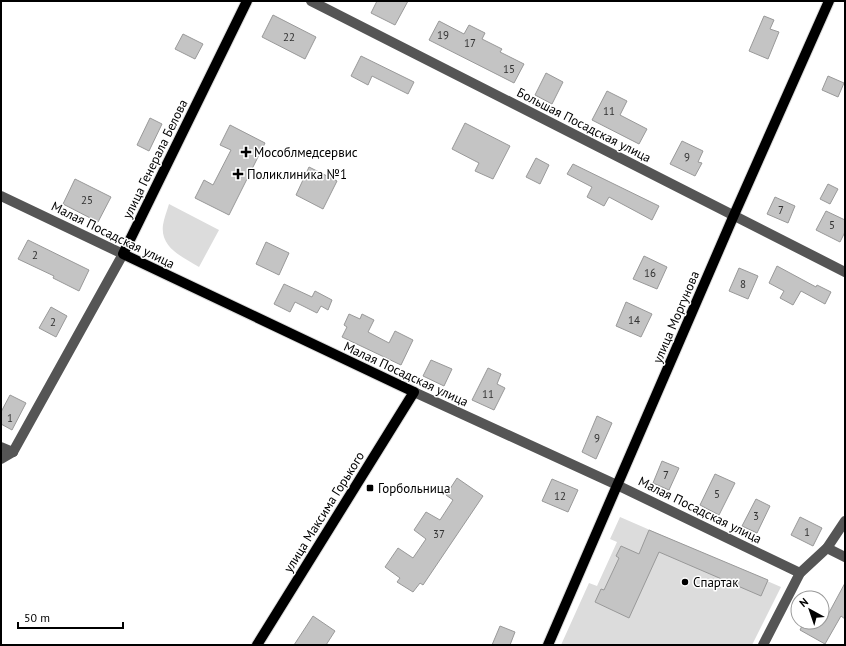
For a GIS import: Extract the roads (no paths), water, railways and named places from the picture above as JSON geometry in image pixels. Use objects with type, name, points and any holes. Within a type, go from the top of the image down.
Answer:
[{"type":"main road","name":"улица Генерала Белова","points":[[123,254],[248,1]]},
{"type":"main road","name":"улица Моргунова","points":[[548,645],[734,215],[829,1]]},
{"type":"main road","name":"Малая Посадская улица","points":[[123,254],[414,392]]},
{"type":"main road","name":"улица Максима Горького","points":[[257,645],[414,392]]},
{"type":"street","name":"Большая Посадская улица","points":[[311,1],[845,272]]},
{"type":"street","name":"Малая Посадская улица","points":[[1,196],[123,254]]},
{"type":"street","name":"улица Генерала Белова","points":[[13,452],[123,254]]},
{"type":"street","name":"Малая Посадская улица","points":[[414,392],[617,485],[800,573]]},
{"type":"street","points":[[1,446],[13,452]]},
{"type":"street","points":[[1,459],[13,452]]},
{"type":"street","points":[[763,645],[800,573],[827,548],[845,521]]},
{"type":"street","points":[[827,548],[845,557]]},
{"type":"place","name":"Мособлмедсервис","points":[[246,152]]},
{"type":"place","name":"Поликлиника №1","points":[[238,174]]},
{"type":"place","name":"Горбольница","points":[[370,488]]},
{"type":"place","name":"Спартак","points":[[685,582]]}]
